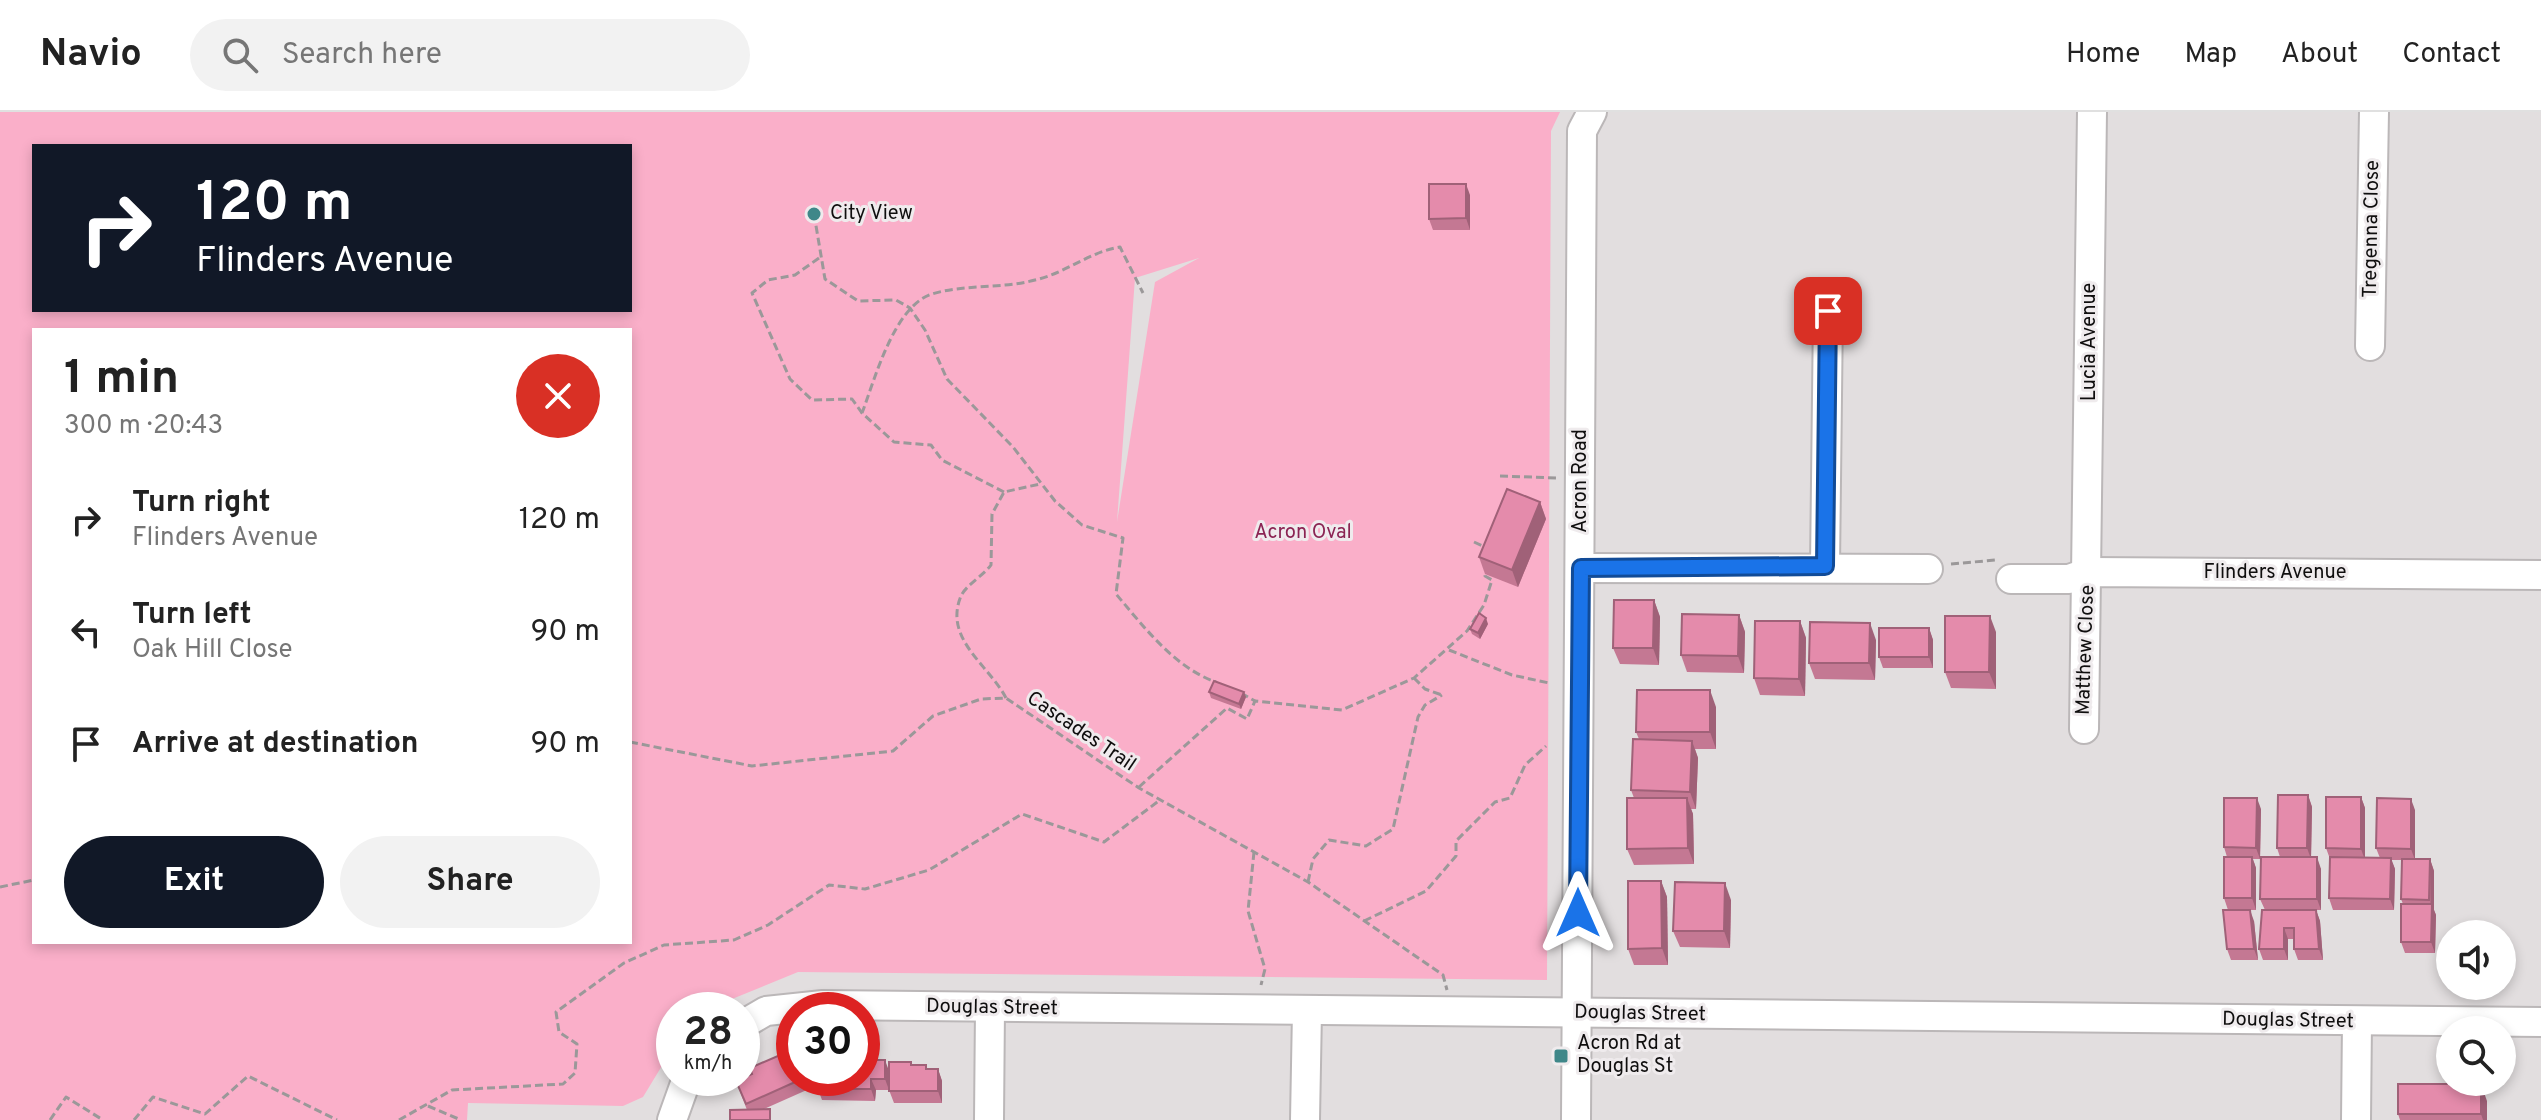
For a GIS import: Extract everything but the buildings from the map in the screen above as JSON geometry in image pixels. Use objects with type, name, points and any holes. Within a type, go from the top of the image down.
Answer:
[{"type":"street","name":"Lucia Avenue","points":[[2089,572],[2092,112]]},
{"type":"street","name":"Tregenna Close","points":[[2370,346],[2374,112]]},
{"type":"street","name":"Acron Road","points":[[1576,1120],[1587,122]]},
{"type":"street","points":[[1825,566],[1828,311]]},
{"type":"street","points":[[1581,568],[1825,566],[1928,569]]},
{"type":"street","name":"Flinders Avenue","points":[[2011,579],[2069,579],[2089,572],[2541,575]]},
{"type":"street","name":"Matthew Close","points":[[2084,729],[2089,572]]},
{"type":"street","name":"Douglas Street","points":[[760,1014],[766,1011],[823,1005],[2541,1022]]},
{"type":"street","points":[[989,1120],[990,1008]]},
{"type":"street","points":[[1305,1120],[1307,1011]]},
{"type":"street","points":[[2356,1120],[2357,1022]]},
{"type":"street","points":[[672,1120],[681,1096]]},
{"type":"path","points":[[814,214],[819,258],[825,279],[858,301],[896,300],[910,308],[925,330],[947,379],[1013,447],[1040,484],[1082,525],[1123,538],[1116,594],[1164,646],[1198,676],[1219,683]]},
{"type":"path","points":[[862,413],[896,328],[910,308],[930,294],[1000,288],[1038,280],[1073,268],[1099,250],[1120,247],[1143,293]]},
{"type":"path","points":[[819,258],[795,275],[768,280],[752,293],[790,379],[812,400],[852,399],[862,413],[894,442],[912,441],[931,445],[942,460],[1004,492],[1040,484]]},
{"type":"path","points":[[1500,476],[1581,478]]},
{"type":"path","points":[[1004,492],[992,514],[991,565],[962,593],[956,619],[970,653],[996,679],[1006,698]]},
{"type":"path","points":[[1474,542],[1493,549]]},
{"type":"path","points":[[1239,692],[1255,701],[1342,710],[1414,678],[1449,650],[1484,605],[1492,580],[1485,576],[1488,562]]},
{"type":"path","points":[[1449,650],[1512,675],[1549,683]]},
{"type":"path","points":[[1308,882],[1313,859],[1329,840],[1366,846],[1393,829],[1418,717],[1425,705],[1442,695],[1425,689],[1414,678]]},
{"type":"path","name":"Cascades Trail","points":[[632,742],[752,766],[893,751],[933,716],[981,699],[1006,698],[1139,788],[1308,882],[1443,975],[1454,1012]]},
{"type":"path","points":[[1139,788],[1227,708],[1247,719],[1255,701]]},
{"type":"path","points":[[1364,921],[1426,891],[1456,856],[1456,841],[1495,802],[1510,798],[1525,765],[1546,746]]},
{"type":"path","points":[[399,1120],[452,1090],[563,1084],[575,1073],[577,1044],[559,1032],[556,1012],[624,963],[664,945],[734,940],[768,925],[829,885],[865,889],[929,870],[1022,814],[1104,842],[1160,800]]},
{"type":"path","points":[[1254,852],[1248,911],[1265,969],[1254,1010]]},
{"type":"path","points":[[0,887],[32,880]]},
{"type":"path","points":[[203,1120],[205,1114],[248,1076],[337,1120]]},
{"type":"path","points":[[50,1120],[66,1097],[103,1120]]},
{"type":"path","points":[[134,1120],[153,1097],[205,1114]]},
{"type":"path","points":[[428,1106],[461,1120]]},
{"type":"green space","name":"Acron Oval","points":[[0,112],[1560,112],[1551,131],[1547,980],[798,972],[749,992],[656,992],[656,1076],[643,1097],[623,1106],[468,1103],[467,1120],[0,1120]],"holes":[[[1199,258],[1155,282],[1117,522],[1135,278]]]},
{"type":"place","name":"City View","points":[[814,214]]},
{"type":"place","name":"Acron Rd at Douglas St","points":[[1561,1056]]},
{"type":"route","points":[[1578,913],[1581,568],[1825,566],[1828,311]]}]
